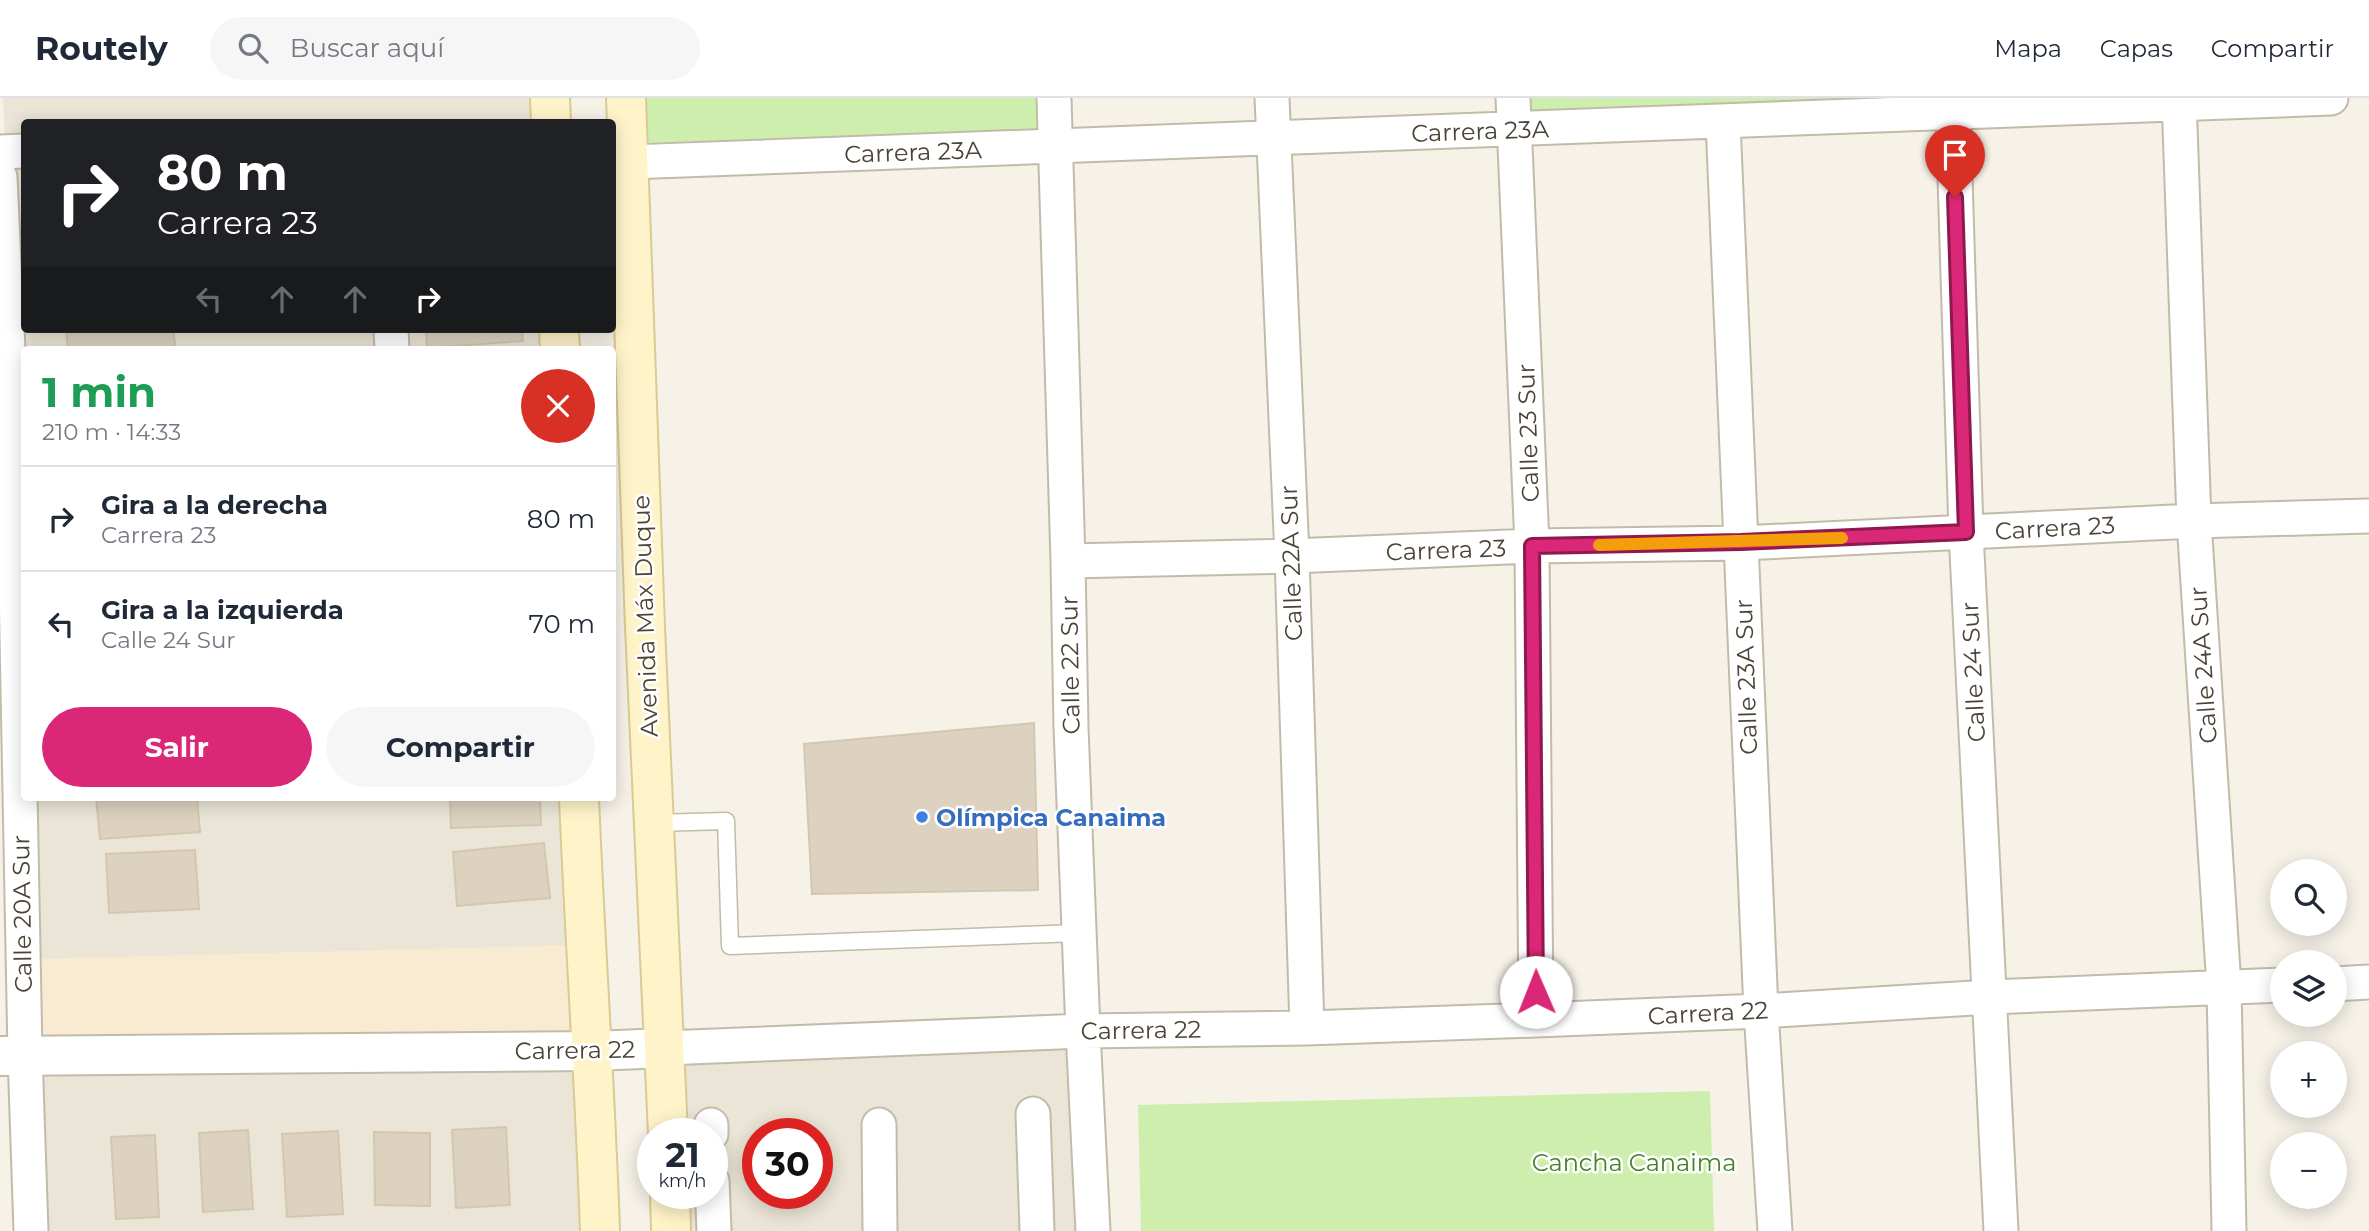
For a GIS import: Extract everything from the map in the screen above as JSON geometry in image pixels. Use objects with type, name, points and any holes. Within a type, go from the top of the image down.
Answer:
[{"type":"main road","points":[[550,98],[551,119]]},
{"type":"main road","name":"Avenida Máx Duque","points":[[626,98],[645,627],[667,1118]]},
{"type":"main road","points":[[579,801],[594,1051],[600,1231]]},
{"type":"main road","points":[[670,1209],[671,1231]]},
{"type":"street","name":"Calle 22 Sur","points":[[1054,98],[1071,727],[1093,1231]]},
{"type":"street","name":"Calle 22A Sur","points":[[1272,98],[1292,556],[1307,1028]]},
{"type":"street","name":"Carrera 23A","points":[[629,162],[1055,147],[1273,136],[1514,114],[1723,122],[2180,101],[2331,98]]},
{"type":"street","name":"Calle 24A Sur","points":[[2180,101],[2194,521],[2224,987],[2229,1231]]},
{"type":"street","name":"Calle 24 Sur","points":[[1953,113],[1966,532],[2001,1231]]},
{"type":"street","name":"Calle 23 Sur","points":[[1514,114],[1532,546],[1536,1020]]},
{"type":"street","name":"Calle 23A Sur","points":[[1723,122],[1761,1011],[1775,1231]]},
{"type":"street","points":[[0,152],[21,152]]},
{"type":"street","name":"Calle 20A Sur","points":[[0,177],[7,479],[12,1055],[31,1231]]},
{"type":"street","name":"Carrera 23","points":[[1068,561],[1741,542],[2194,521],[2369,516]]},
{"type":"street","points":[[2347,983],[2369,982]]},
{"type":"street","name":"Carrera 22","points":[[12,1055],[594,1051],[1083,1031],[1307,1028],[1536,1020],[2270,985]]},
{"type":"street","points":[[1033,1114],[1037,1231]]},
{"type":"street","points":[[878,1125],[880,1231]]},
{"type":"street","points":[[713,1209],[714,1231]]},
{"type":"lane","points":[[655,824],[726,821],[730,946],[1079,933]]},
{"type":"shaded area","points":[[3,98],[544,98],[545,119],[21,119],[21,144],[5,144]]},
{"type":"shaded area","points":[[12,161],[21,161],[21,303]]},
{"type":"shaded area","points":[[23,333],[552,333],[552,346],[24,346]]},
{"type":"shaded area","points":[[30,801],[569,801],[575,945],[36,1052]]},
{"type":"shaded area","points":[[575,945],[583,1049],[36,1052],[34,959]]},
{"type":"shaded area","points":[[1065,1038],[1076,1231],[675,1231],[674,1209],[728,1209],[728,1118],[672,1118],[670,1051]]},
{"type":"shaded area","points":[[585,1068],[590,1231],[38,1231],[32,1072]]},
{"type":"green space","points":[[633,98],[1039,98],[1040,132],[635,143]]},
{"type":"green space","points":[[1529,98],[2141,98],[1530,122]]},
{"type":"green space","name":"Cancha Canaima","points":[[1710,1091],[1714,1231],[1141,1231],[1138,1105]]},
{"type":"building","points":[[66,333],[174,333],[175,346],[68,346]]},
{"type":"building","points":[[426,333],[522,333],[523,341],[427,346]]},
{"type":"building","name":"Olímpica Canaima","points":[[1034,723],[1038,890],[812,894],[804,744]]},
{"type":"building","points":[[96,801],[197,801],[200,832],[100,839]]},
{"type":"building","points":[[450,801],[540,801],[541,825],[451,828]]},
{"type":"building","points":[[544,843],[550,898],[457,906],[453,852]]},
{"type":"building","points":[[195,850],[199,909],[109,913],[106,854]]},
{"type":"building","points":[[506,1127],[510,1205],[456,1208],[452,1130]]},
{"type":"building","points":[[248,1130],[253,1209],[203,1212],[199,1133]]},
{"type":"building","points":[[338,1131],[343,1214],[287,1217],[282,1134]]},
{"type":"building","points":[[374,1132],[430,1133],[430,1206],[375,1205]]},
{"type":"building","points":[[155,1135],[159,1217],[116,1219],[111,1137]]},
{"type":"slow traffic","points":[[1599,545],[1842,538]]},
{"type":"place","name":"Olímpica Canaima","points":[[922,817]]},
{"type":"route","points":[[1536,992],[1532,546],[1741,542],[1966,532],[1955,197]]}]
